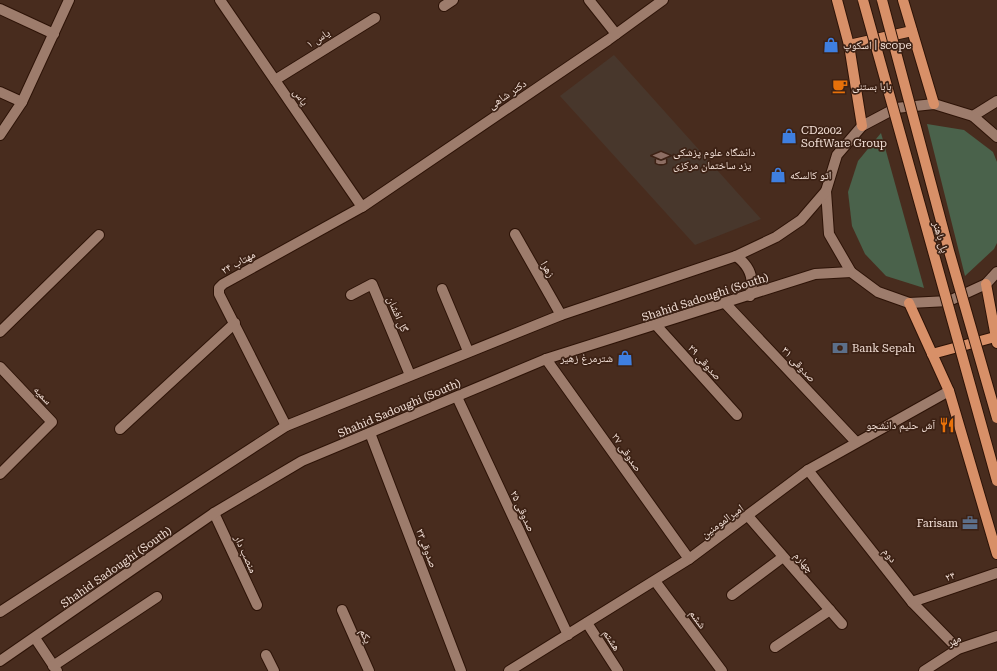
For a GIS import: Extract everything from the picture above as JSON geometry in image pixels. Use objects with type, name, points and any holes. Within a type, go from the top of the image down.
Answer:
[{"type":"main road","points":[[837,0],[849,45],[862,126]]},
{"type":"main road","name":"پل باهنر","points":[[863,0],[997,481]]},
{"type":"main road","name":"پل باهنر","points":[[882,0],[949,250],[997,418]]},
{"type":"main road","points":[[903,0],[934,104]]},
{"type":"main road","points":[[849,45],[912,31]]},
{"type":"main road","points":[[932,354],[996,338],[986,284]]},
{"type":"main road","points":[[909,303],[949,391],[997,554]]},
{"type":"street","points":[[0,135],[22,102],[69,0]]},
{"type":"street","name":"یاس","points":[[220,0],[362,207]]},
{"type":"street","points":[[444,6],[453,0]]},
{"type":"street","points":[[590,0],[616,34]]},
{"type":"street","name":"دکتر شاهی","points":[[362,207],[664,0]]},
{"type":"street","points":[[0,9],[54,34]]},
{"type":"street","name":"یاس ۱","points":[[275,80],[375,18]]},
{"type":"street","points":[[0,92],[22,102]]},
{"type":"street","points":[[973,116],[997,101]]},
{"type":"street","points":[[997,137],[973,116],[934,104],[896,108],[862,126],[837,155],[826,191],[829,234],[851,272],[878,292],[909,303],[949,301],[986,284],[997,272]]},
{"type":"street","points":[[0,612],[286,426],[468,351],[561,315],[736,256],[776,237],[801,220],[826,191]]},
{"type":"street","name":"مهتاب ۲۴","points":[[286,426],[219,294],[219,288],[223,284],[362,207]]},
{"type":"street","name":"زهرا","points":[[515,234],[561,315]]},
{"type":"street","points":[[0,332],[99,235]]},
{"type":"street","points":[[736,256],[750,271],[752,284],[750,296]]},
{"type":"street","name":"Shahid Sadoughi (South)","points":[[0,661],[214,513],[302,461],[546,359],[750,296],[815,274],[851,272]]},
{"type":"street","name":"گل افشان","points":[[351,295],[372,284],[410,375]]},
{"type":"street","points":[[442,289],[468,351]]},
{"type":"street","name":"صدوقی ۳۱","points":[[725,303],[856,442]]},
{"type":"street","points":[[120,428],[235,323]]},
{"type":"street","name":"صدوقی ۲۹","points":[[656,325],[737,415]]},
{"type":"street","name":"صدوقی ۲۷","points":[[546,359],[689,560]]},
{"type":"street","name":"سمیه","points":[[0,367],[52,422],[0,474]]},
{"type":"street","name":"امیرالمومنین","points":[[514,670],[568,634],[689,560],[808,470],[949,391]]},
{"type":"street","name":"صدوقی ۲۵","points":[[457,397],[568,634]]},
{"type":"street","name":"صدوقی۲۳","points":[[370,433],[461,671]]},
{"type":"street","name":"دوم","points":[[808,470],[912,602],[958,649]]},
{"type":"street","name":"منصب دار","points":[[214,513],[256,605]]},
{"type":"street","name":"چهارم","points":[[748,516],[842,624]]},
{"type":"street","points":[[732,595],[783,557]]},
{"type":"street","name":"۲۴","points":[[912,602],[997,573]]},
{"type":"street","name":"ششم","points":[[654,581],[722,671]]},
{"type":"street","points":[[35,638],[55,668],[157,597]]},
{"type":"street","name":"یکم","points":[[342,610],[369,671]]},
{"type":"street","points":[[775,647],[830,610]]},
{"type":"street","name":"هشتم","points":[[586,623],[618,671]]},
{"type":"street","name":"مهر","points":[[924,671],[958,649],[997,636]]},
{"type":"street","points":[[266,656],[274,671]]},
{"type":"shaded area","name":"دانشگاه علوم پزشکی یزد ساختمان مرکزی","points":[[614,55],[761,219],[695,245],[560,96]]},
{"type":"green space","points":[[927,124],[964,130],[993,152],[997,162],[997,243],[994,249],[965,276]]},
{"type":"green space","points":[[881,133],[924,288],[886,276],[865,254],[852,226],[848,192],[858,161]]},
{"type":"place","name":"اسکوپ | scope","points":[[831,45]]},
{"type":"place","name":"بابا بستنی","points":[[840,86]]},
{"type":"place","name":"CD2002 SoftWare Group","points":[[789,136]]},
{"type":"place","name":"دانشگاه علوم پزشکی یزد ساختمان مرکزی","points":[[661,158]]},
{"type":"place","name":"اتو کالسکه","points":[[778,175]]},
{"type":"place","name":"Bank Sepah","points":[[840,348]]},
{"type":"place","name":"شترمرغ زهیر","points":[[625,358]]},
{"type":"place","name":"آش حلیم دانشجو","points":[[947,425]]},
{"type":"place","name":"Farisam","points":[[970,523]]}]
